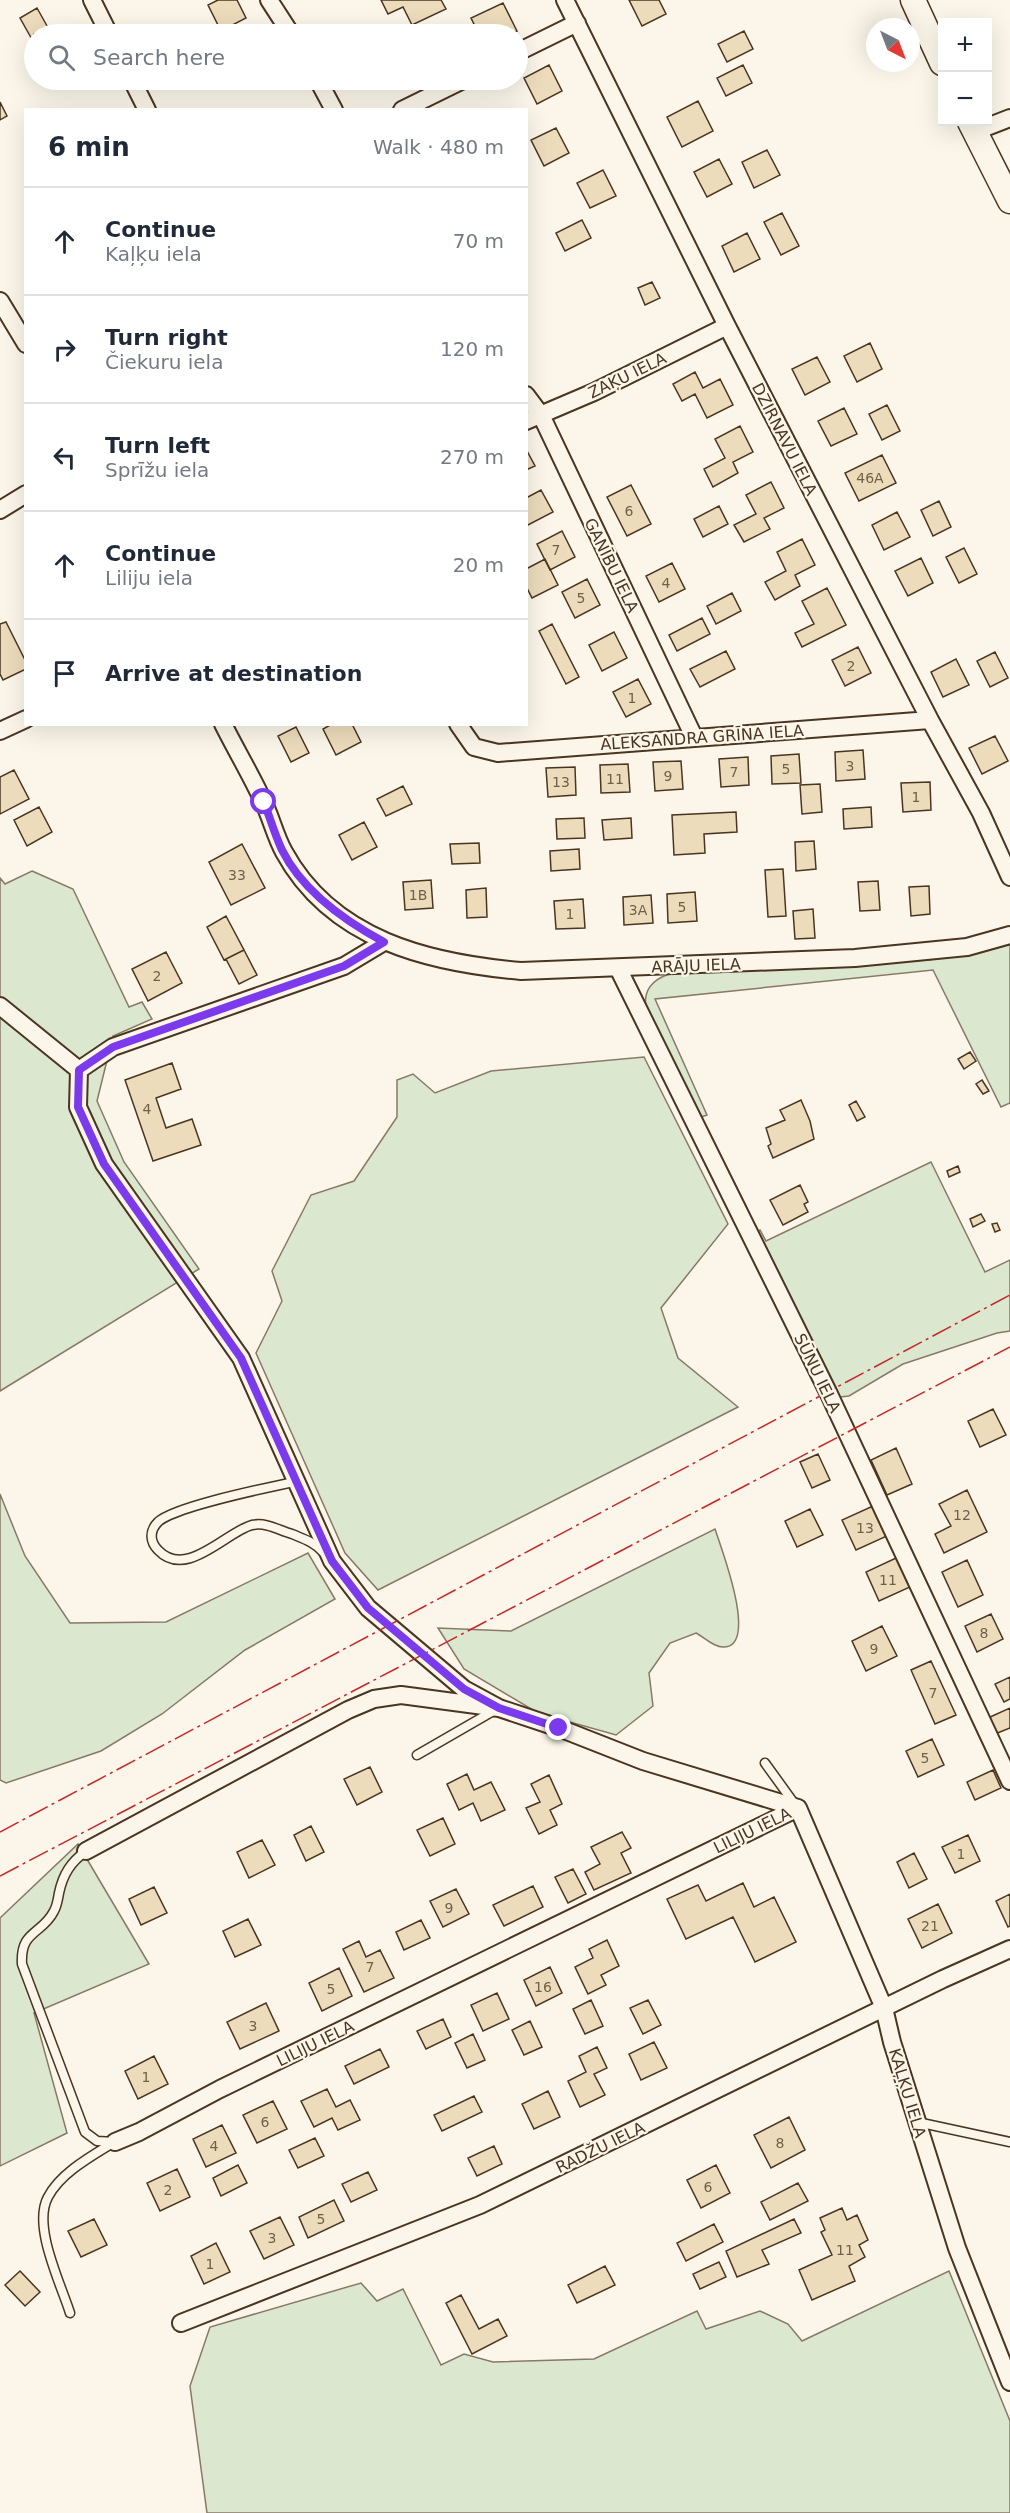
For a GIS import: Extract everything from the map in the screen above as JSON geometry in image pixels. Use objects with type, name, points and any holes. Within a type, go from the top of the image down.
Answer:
[{"type":"street","points":[[92,0],[104,24]]},
{"type":"street","points":[[269,0],[285,24]]},
{"type":"street","name":"DZIRNAVU IELA","points":[[565,0],[727,326],[930,720],[981,813],[1010,877]]},
{"type":"street","points":[[914,0],[938,54]]},
{"type":"street","points":[[528,47],[577,23]]},
{"type":"street","points":[[137,90],[146,108]]},
{"type":"street","points":[[323,90],[333,108]]},
{"type":"street","points":[[406,108],[443,90]]},
{"type":"street","points":[[1010,117],[972,127],[1010,201]]},
{"type":"street","points":[[0,301],[24,341]]},
{"type":"street","name":"ZAĶU IELA","points":[[534,418],[594,392],[727,326]]},
{"type":"street","name":"GANĪBU IELA","points":[[528,400],[534,418],[694,737]]},
{"type":"street","points":[[0,510],[24,495]]},
{"type":"street","points":[[0,731],[24,720]]},
{"type":"street","name":"ALEKSANDRA GRĪNA IELA","points":[[459,726],[474,747],[498,753],[930,720]]},
{"type":"street","points":[[224,726],[264,802],[282,850],[295,870],[332,908],[356,927],[384,942]]},
{"type":"street","name":"ARĀJU IELA","points":[[384,942],[440,960],[477,967],[521,971],[914,954],[967,947],[1010,935]]},
{"type":"street","points":[[79,1070],[113,1047],[344,966],[384,942]]},
{"type":"street","name":"SŪNU IELA","points":[[618,968],[828,1392],[1010,1780]]},
{"type":"street","points":[[0,1006],[79,1070]]},
{"type":"street","points":[[79,1070],[78,1107],[104,1164],[241,1358],[332,1561],[368,1608],[464,1689],[499,1708]]},
{"type":"street","name":"LILIJU IELA","points":[[86,1851],[348,1710],[374,1700],[401,1695],[499,1708],[559,1728],[643,1761],[798,1808]]},
{"type":"street","name":"LILIJU IELA","points":[[115,2142],[798,1808]]},
{"type":"street","name":"KAĻĶU IELA","points":[[798,1808],[884,2008],[957,2248],[1010,2382]]},
{"type":"street","name":"RADŽU IELA","points":[[181,2323],[480,2205],[1010,1949]]},
{"type":"lane","points":[[298,1481],[223,1498],[170,1515],[159,1521],[152,1530],[151,1540],[157,1550],[165,1556],[176,1559],[194,1557],[251,1525],[264,1524],[308,1540],[318,1546],[332,1561]]},
{"type":"lane","points":[[417,1755],[499,1708]]},
{"type":"lane","points":[[765,1763],[798,1808]]},
{"type":"lane","points":[[86,1851],[67,1869],[55,1910],[48,1920],[26,1939],[21,1951],[22,1964],[79,2122],[90,2138],[104,2143],[115,2142]]},
{"type":"lane","points":[[917,2122],[1010,2142]]},
{"type":"lane","points":[[70,2313],[46,2241],[43,2215],[47,2198],[60,2181],[78,2165],[115,2142]]},
{"type":"green space","points":[[32,871],[73,889],[129,1007],[142,1002],[152,1019],[113,1036],[97,1101],[124,1162],[199,1269],[0,1391],[0,878],[5,884]]},
{"type":"green space","points":[[1010,944],[1010,1103],[1001,1107],[933,970],[655,999],[707,1115],[698,1118],[646,1009],[647,991],[658,979],[669,974],[928,960],[975,953]]},
{"type":"green space","points":[[644,1057],[728,1224],[661,1308],[678,1358],[738,1407],[378,1590],[345,1553],[256,1353],[282,1301],[272,1271],[311,1195],[354,1181],[397,1117],[397,1080],[413,1074],[435,1093],[491,1071]]},
{"type":"green space","points":[[931,1162],[985,1272],[1010,1260],[1010,1331],[997,1333],[903,1364],[849,1396],[837,1396],[754,1233],[760,1230],[766,1241]]},
{"type":"green space","points":[[0,1494],[25,1556],[70,1623],[166,1622],[308,1553],[335,1599],[245,1650],[162,1714],[101,1751],[6,1783],[0,1780]]},
{"type":"green space","points":[[715,1529],[735,1595],[738,1631],[734,1642],[721,1647],[696,1633],[670,1643],[649,1673],[653,1706],[616,1735],[538,1713],[464,1669],[438,1628],[511,1631]]},
{"type":"green space","points":[[78,1844],[149,1964],[34,2013],[67,2133],[0,2166],[0,1918]]},
{"type":"green space","points":[[949,2271],[1010,2421],[1010,2513],[207,2513],[190,2386],[210,2327],[361,2283],[377,2301],[403,2289],[441,2365],[464,2354],[493,2362],[594,2359],[697,2311],[706,2329],[760,2311],[788,2324],[802,2341]]},
{"type":"building","points":[[218,0],[237,0],[246,18],[234,24],[218,24],[208,5]]},
{"type":"building","points":[[381,0],[441,0],[446,9],[414,24],[412,24],[403,7],[388,14]]},
{"type":"building","points":[[629,0],[659,0],[666,14],[642,26]]},
{"type":"building","points":[[503,3],[514,24],[474,24],[471,18]]},
{"type":"building","points":[[37,8],[46,24],[24,25],[20,18]]},
{"type":"building","points":[[744,31],[753,49],[727,62],[718,44]]},
{"type":"building","points":[[549,65],[562,91],[537,104],[528,86],[528,76]]},
{"type":"building","points":[[743,65],[752,83],[726,96],[717,78]]},
{"type":"building","points":[[698,101],[713,131],[682,147],[667,117]]},
{"type":"building","points":[[0,102],[7,116],[0,120]]},
{"type":"building","points":[[556,128],[569,153],[544,166],[531,140]]},
{"type":"building","points":[[767,150],[780,175],[754,188],[742,162]]},
{"type":"building","points":[[719,159],[732,184],[707,197],[694,172]]},
{"type":"building","points":[[603,170],[616,196],[590,208],[577,183]]},
{"type":"building","points":[[782,213],[799,246],[781,255],[764,222]]},
{"type":"building","points":[[582,220],[591,238],[565,251],[556,233]]},
{"type":"building","points":[[747,233],[760,259],[734,272],[722,246]]},
{"type":"building","points":[[652,282],[660,298],[645,305],[638,288]]},
{"type":"building","points":[[870,343],[882,369],[857,382],[844,356]]},
{"type":"building","points":[[817,357],[830,382],[805,395],[792,369]]},
{"type":"building","points":[[695,372],[703,388],[720,379],[733,405],[707,418],[695,394],[682,401],[673,384]]},
{"type":"building","points":[[887,405],[900,431],[882,440],[869,414]]},
{"type":"building","points":[[844,408],[857,434],[831,446],[818,421]]},
{"type":"building","points":[[740,426],[753,452],[733,462],[738,473],[713,487],[704,469],[725,458],[715,439]]},
{"type":"building","points":[[528,453],[535,466],[528,469]]},
{"type":"building","points":[[882,455],[896,483],[859,501],[845,473]]},
{"type":"building","points":[[771,482],[784,508],[764,518],[770,529],[744,542],[734,525],[756,514],[746,495]]},
{"type":"building","points":[[631,485],[651,524],[627,536],[607,497]]},
{"type":"building","points":[[541,490],[553,512],[528,525],[528,497]]},
{"type":"building","points":[[939,501],[951,527],[933,536],[921,510]]},
{"type":"building","points":[[719,506],[728,524],[703,537],[694,519]]},
{"type":"building","points":[[897,512],[910,537],[884,550],[872,525]]},
{"type":"building","points":[[562,531],[575,557],[550,570],[537,544]]},
{"type":"building","points":[[802,539],[815,565],[795,575],[800,586],[775,600],[765,582],[786,571],[777,552]]},
{"type":"building","points":[[964,548],[977,574],[959,583],[946,557]]},
{"type":"building","points":[[921,558],[933,583],[908,596],[895,571]]},
{"type":"building","points":[[545,559],[558,585],[532,598],[528,590],[528,568]]},
{"type":"building","points":[[672,563],[685,589],[659,602],[646,576]]},
{"type":"building","points":[[587,579],[600,605],[575,618],[562,592]]},
{"type":"building","points":[[827,588],[846,625],[802,647],[795,633],[814,624],[802,601]]},
{"type":"building","points":[[732,593],[741,611],[716,624],[707,606]]},
{"type":"building","points":[[702,618],[710,634],[677,651],[669,635]]},
{"type":"building","points":[[6,622],[24,658],[24,670],[3,680],[0,674],[0,624]]},
{"type":"building","points":[[552,624],[579,677],[566,684],[539,631]]},
{"type":"building","points":[[614,632],[627,658],[602,671],[589,645]]},
{"type":"building","points":[[858,647],[871,673],[845,686],[832,660]]},
{"type":"building","points":[[726,651],[735,669],[700,687],[690,669]]},
{"type":"building","points":[[995,652],[1008,678],[990,687],[977,661]]},
{"type":"building","points":[[956,659],[969,685],[943,697],[931,672]]},
{"type":"building","points":[[638,679],[651,704],[626,717],[613,692]]},
{"type":"building","points":[[328,726],[353,726],[361,742],[336,755],[323,729]]},
{"type":"building","points":[[296,727],[309,753],[291,762],[278,736]]},
{"type":"building","points":[[995,736],[1008,761],[982,774],[969,748]]},
{"type":"building","points":[[863,750],[865,779],[836,781],[835,752]]},
{"type":"building","points":[[799,754],[801,783],[772,784],[771,756]]},
{"type":"building","points":[[748,757],[749,785],[721,787],[719,759]]},
{"type":"building","points":[[681,761],[683,789],[655,791],[653,762]]},
{"type":"building","points":[[628,764],[630,792],[601,793],[600,765]]},
{"type":"building","points":[[575,767],[576,795],[548,797],[546,768]]},
{"type":"building","points":[[14,770],[29,799],[0,814],[0,777]]},
{"type":"building","points":[[930,782],[931,810],[903,812],[901,783]]},
{"type":"building","points":[[820,784],[822,812],[802,814],[800,785]]},
{"type":"building","points":[[403,786],[412,804],[386,816],[377,799]]},
{"type":"building","points":[[39,807],[52,832],[27,846],[14,820]]},
{"type":"building","points":[[871,807],[872,827],[844,829],[843,809]]},
{"type":"building","points":[[736,812],[737,832],[704,834],[705,853],[674,855],[672,815]]},
{"type":"building","points":[[584,818],[585,838],[557,839],[556,819]]},
{"type":"building","points":[[631,818],[632,838],[604,840],[602,820]]},
{"type":"building","points":[[364,822],[377,847],[352,860],[339,835]]},
{"type":"building","points":[[814,841],[816,869],[796,871],[795,842]]},
{"type":"building","points":[[479,843],[480,863],[452,864],[450,844]]},
{"type":"building","points":[[242,844],[265,888],[231,905],[209,862]]},
{"type":"building","points":[[579,849],[580,869],[551,871],[550,851]]},
{"type":"building","points":[[783,869],[786,916],[768,917],[765,870]]},
{"type":"building","points":[[431,880],[433,908],[405,910],[403,882]]},
{"type":"building","points":[[878,881],[880,910],[860,911],[858,882]]},
{"type":"building","points":[[929,886],[930,914],[911,916],[909,887]]},
{"type":"building","points":[[486,888],[487,917],[467,918],[466,890]]},
{"type":"building","points":[[695,892],[697,921],[668,923],[667,894]]},
{"type":"building","points":[[651,895],[653,923],[624,925],[623,897]]},
{"type":"building","points":[[583,899],[585,928],[556,929],[554,901]]},
{"type":"building","points":[[813,909],[815,938],[795,939],[793,911]]},
{"type":"building","points":[[226,916],[244,950],[224,960],[207,927]]},
{"type":"building","points":[[244,950],[257,975],[239,984],[226,959]]},
{"type":"building","points":[[166,952],[182,983],[148,1001],[132,969]]},
{"type":"building","points":[[970,1052],[976,1061],[964,1069],[958,1059]]},
{"type":"building","points":[[172,1063],[181,1089],[156,1098],[166,1128],[192,1119],[201,1145],[153,1161],[125,1080]]},
{"type":"building","points":[[982,1080],[989,1091],[983,1094],[976,1084]]},
{"type":"building","points":[[801,1100],[810,1121],[814,1139],[773,1158],[768,1146],[771,1144],[766,1128],[785,1120],[780,1110]]},
{"type":"building","points":[[856,1101],[865,1117],[857,1121],[849,1105]]},
{"type":"building","points":[[958,1166],[960,1172],[949,1177],[947,1171]]},
{"type":"building","points":[[800,1185],[808,1202],[804,1204],[808,1212],[783,1225],[770,1200]]},
{"type":"building","points":[[981,1214],[985,1221],[973,1227],[970,1219]]},
{"type":"building","points":[[997,1223],[1000,1230],[995,1232],[992,1224]]},
{"type":"building","points":[[993,1409],[1006,1435],[980,1447],[968,1421]]},
{"type":"building","points":[[896,1448],[912,1484],[887,1495],[871,1460]]},
{"type":"building","points":[[818,1454],[830,1480],[812,1488],[800,1462]]},
{"type":"building","points":[[967,1490],[987,1532],[944,1553],[935,1534],[951,1526],[939,1504]]},
{"type":"building","points":[[873,1506],[887,1536],[856,1550],[842,1520]]},
{"type":"building","points":[[810,1509],[823,1535],[797,1547],[785,1521]]},
{"type":"building","points":[[896,1558],[910,1587],[879,1601],[866,1572]]},
{"type":"building","points":[[967,1560],[983,1595],[958,1607],[942,1572]]},
{"type":"building","points":[[991,1614],[1003,1639],[977,1652],[965,1626]]},
{"type":"building","points":[[882,1626],[897,1656],[866,1671],[852,1641]]},
{"type":"building","points":[[931,1661],[956,1715],[935,1724],[911,1670]]},
{"type":"building","points":[[1010,1677],[1010,1699],[1004,1702],[995,1684]]},
{"type":"building","points":[[1010,1708],[1010,1728],[995,1734],[988,1718]]},
{"type":"building","points":[[932,1739],[944,1765],[918,1777],[906,1751]]},
{"type":"building","points":[[370,1767],[382,1792],[357,1805],[344,1779]]},
{"type":"building","points":[[993,1770],[1001,1788],[975,1800],[967,1782]]},
{"type":"building","points":[[467,1774],[474,1790],[491,1782],[505,1810],[481,1821],[473,1803],[459,1810],[447,1784]]},
{"type":"building","points":[[549,1775],[562,1804],[550,1810],[557,1825],[539,1834],[526,1808],[540,1802],[531,1784]]},
{"type":"building","points":[[443,1818],[455,1844],[430,1856],[417,1830]]},
{"type":"building","points":[[311,1826],[324,1852],[306,1861],[294,1835]]},
{"type":"building","points":[[622,1832],[631,1848],[621,1853],[631,1873],[594,1890],[585,1872],[600,1864],[591,1847]]},
{"type":"building","points":[[968,1835],[980,1861],[955,1873],[942,1847]]},
{"type":"building","points":[[262,1840],[275,1865],[249,1878],[237,1852]]},
{"type":"building","points":[[914,1853],[927,1879],[909,1888],[897,1862]]},
{"type":"building","points":[[573,1869],[586,1894],[568,1903],[555,1877]]},
{"type":"building","points":[[743,1883],[754,1907],[774,1897],[796,1942],[755,1962],[733,1917],[686,1939],[667,1899],[698,1885],[706,1901]]},
{"type":"building","points":[[533,1886],[543,1907],[504,1926],[493,1905]]},
{"type":"building","points":[[154,1887],[167,1913],[141,1925],[129,1899]]},
{"type":"building","points":[[456,1889],[469,1914],[443,1927],[430,1901]]},
{"type":"building","points":[[1010,1894],[1010,1926],[1008,1927],[996,1901]]},
{"type":"building","points":[[938,1904],[952,1933],[922,1948],[908,1919]]},
{"type":"building","points":[[248,1919],[261,1945],[235,1957],[223,1931]]},
{"type":"building","points":[[421,1920],[430,1938],[404,1950],[396,1932]]},
{"type":"building","points":[[607,1940],[619,1966],[601,1975],[606,1985],[588,1994],[575,1967],[593,1958],[589,1949]]},
{"type":"building","points":[[359,1941],[366,1957],[380,1950],[394,1978],[364,1992],[343,1949]]},
{"type":"building","points":[[550,1967],[562,1993],[536,2006],[524,1980]]},
{"type":"building","points":[[339,1968],[352,1996],[322,2011],[309,1983]]},
{"type":"building","points":[[497,1993],[509,2019],[483,2031],[471,2005]]},
{"type":"building","points":[[591,2000],[603,2026],[585,2034],[573,2009]]},
{"type":"building","points":[[648,2000],[661,2025],[643,2034],[630,2008]]},
{"type":"building","points":[[266,2003],[279,2031],[240,2049],[227,2022]]},
{"type":"building","points":[[443,2019],[451,2037],[426,2049],[417,2031]]},
{"type":"building","points":[[530,2021],[542,2047],[524,2055],[512,2030]]},
{"type":"building","points":[[473,2034],[485,2060],[467,2068],[455,2043]]},
{"type":"building","points":[[654,2042],[667,2068],[641,2080],[629,2054]]},
{"type":"building","points":[[597,2047],[607,2068],[594,2074],[605,2095],[580,2107],[568,2081],[586,2072],[579,2056]]},
{"type":"building","points":[[380,2049],[389,2067],[354,2084],[345,2066]]},
{"type":"building","points":[[154,2056],[168,2084],[138,2099],[125,2071]]},
{"type":"building","points":[[327,2089],[336,2107],[350,2100],[360,2120],[338,2130],[332,2118],[314,2127],[301,2101]]},
{"type":"building","points":[[548,2091],[560,2117],[534,2129],[522,2104]]},
{"type":"building","points":[[474,2096],[482,2112],[442,2131],[434,2115]]},
{"type":"building","points":[[273,2101],[287,2129],[257,2143],[243,2115]]},
{"type":"building","points":[[789,2117],[805,2150],[771,2168],[754,2135]]},
{"type":"building","points":[[222,2125],[236,2153],[206,2167],[193,2139]]},
{"type":"building","points":[[315,2138],[324,2156],[298,2168],[289,2150]]},
{"type":"building","points":[[494,2146],[502,2164],[477,2176],[468,2158]]},
{"type":"building","points":[[238,2165],[247,2183],[221,2196],[213,2178]]},
{"type":"building","points":[[716,2165],[730,2193],[701,2208],[687,2180]]},
{"type":"building","points":[[177,2169],[190,2197],[160,2211],[147,2183]]},
{"type":"building","points":[[368,2172],[377,2190],[351,2202],[342,2184]]},
{"type":"building","points":[[798,2183],[808,2201],[770,2220],[761,2202]]},
{"type":"building","points":[[334,2200],[344,2221],[308,2238],[299,2217]]},
{"type":"building","points":[[842,2208],[847,2220],[857,2215],[868,2240],[859,2245],[865,2257],[849,2266],[855,2281],[812,2300],[799,2270],[832,2255],[821,2232],[825,2230],[820,2218]]},
{"type":"building","points":[[280,2217],[294,2245],[264,2259],[250,2231]]},
{"type":"building","points":[[94,2219],[107,2245],[81,2257],[68,2231]]},
{"type":"building","points":[[794,2219],[801,2233],[762,2250],[769,2264],[737,2277],[726,2251]]},
{"type":"building","points":[[714,2224],[723,2242],[686,2261],[677,2243]]},
{"type":"building","points":[[216,2243],[230,2272],[204,2284],[191,2256]]},
{"type":"building","points":[[719,2262],[726,2277],[700,2289],[693,2274]]},
{"type":"building","points":[[605,2266],[615,2285],[577,2303],[568,2285]]},
{"type":"building","points":[[20,2271],[40,2292],[25,2306],[5,2285]]},
{"type":"building","points":[[461,2295],[479,2329],[498,2319],[507,2336],[472,2354],[446,2303]]},
{"type":"power","points":[[0,1832],[1010,1295]]},
{"type":"power","points":[[0,1876],[1010,1347]]},
{"type":"route","points":[[264,802],[282,850],[310,888],[356,927],[384,942],[344,966],[113,1047],[79,1070],[78,1107],[104,1164],[241,1358],[332,1561],[368,1608],[464,1689],[499,1708],[559,1728]]}]
